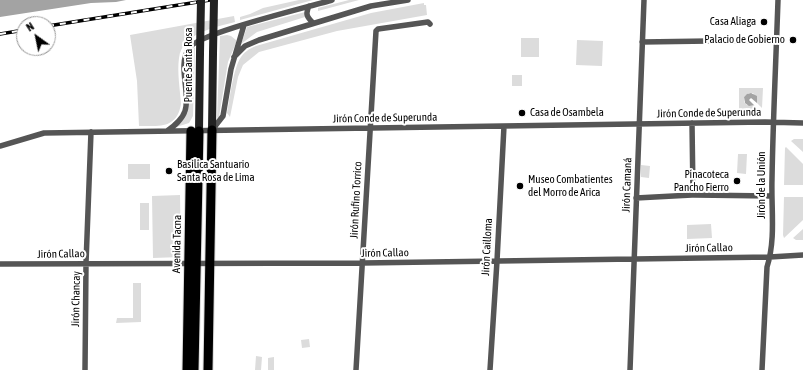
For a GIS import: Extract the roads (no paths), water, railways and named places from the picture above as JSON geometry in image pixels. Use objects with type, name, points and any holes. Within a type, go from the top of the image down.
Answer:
[{"type":"main road","name":"Puente Santa Rosa","points":[[196,128],[201,0]]},
{"type":"main road","points":[[208,370],[214,0]]},
{"type":"main road","name":"Avenida Tacna","points":[[187,370],[196,128]]},
{"type":"main road","name":"Avenida Tacna","points":[[192,263],[194,370]]},
{"type":"street","points":[[167,131],[180,120],[185,111],[184,64],[188,49],[191,45],[199,40],[244,24],[332,0]]},
{"type":"street","points":[[234,57],[245,46],[254,41],[371,6],[408,0]]},
{"type":"street","name":"Jirón Camaná","points":[[630,370],[644,0]]},
{"type":"street","name":"Jirón de la Unión","points":[[762,370],[767,267],[770,257],[772,227],[773,122],[778,0]]},
{"type":"street","points":[[309,6],[307,16],[313,23]]},
{"type":"street","name":"Jirón Rufino Torrico","points":[[356,370],[364,263],[369,128],[376,31],[378,29],[428,22],[430,24]]},
{"type":"street","points":[[212,130],[223,116],[234,57],[244,24]]},
{"type":"street","points":[[642,42],[776,40]]},
{"type":"street","points":[[749,122],[750,114]]},
{"type":"street","points":[[732,122],[733,115]]},
{"type":"street","name":"Jirón Conde de Superunda","points":[[0,146],[44,133],[167,131],[196,128],[212,130],[732,122],[803,123]]},
{"type":"street","points":[[692,123],[693,194]]},
{"type":"street","name":"Jirón Cailloma","points":[[490,370],[504,126]]},
{"type":"street","name":"Jirón Chancay","points":[[85,370],[86,264],[91,132]]},
{"type":"street","points":[[636,198],[693,194],[772,196]]},
{"type":"street","name":"Jirón Callao","points":[[0,264],[364,263],[770,257],[803,255]]},
{"type":"railway","points":[[56,25],[210,0]]},
{"type":"railway","points":[[0,34],[16,31]]},
{"type":"place","name":"Casa Aliaga","points":[[764,22]]},
{"type":"place","name":"Palacio de Gobierno","points":[[793,40]]},
{"type":"place","name":"Casa de Osambela","points":[[522,113]]},
{"type":"place","name":"Basílica Santuario Santa Rosa de Lima","points":[[169,171]]},
{"type":"place","name":"Pinacoteca Pancho Fierro","points":[[737,181]]},
{"type":"place","name":"Museo Combatientes del Morro de Arica","points":[[520,186]]}]
